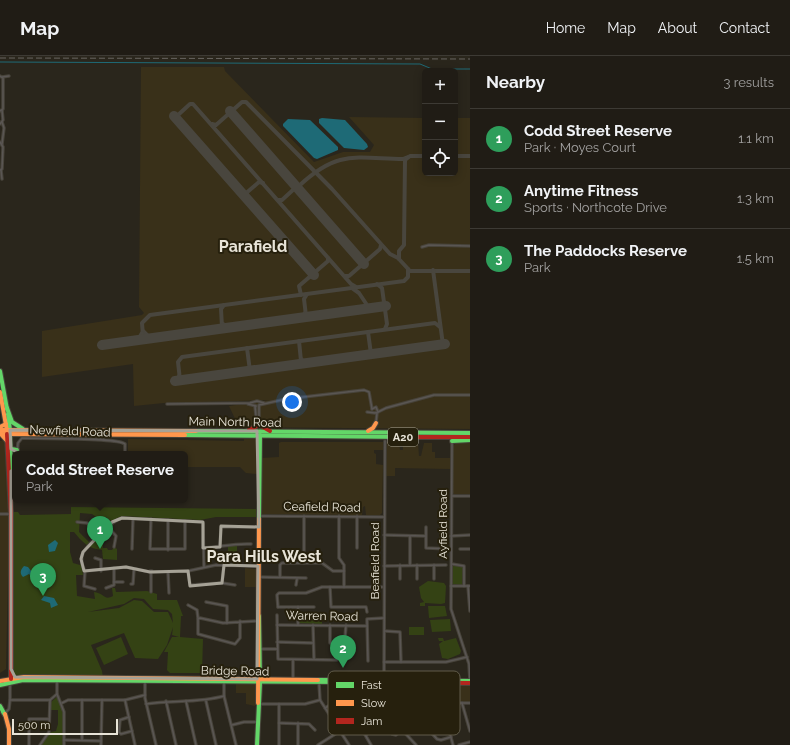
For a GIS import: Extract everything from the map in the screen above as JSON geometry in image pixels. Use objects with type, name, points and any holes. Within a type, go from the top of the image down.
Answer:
[{"type":"main road","points":[[0,371],[7,408],[12,470],[11,680]]},
{"type":"main road","points":[[0,392],[11,449],[10,457]]},
{"type":"main road","points":[[7,408],[14,424],[27,430]]},
{"type":"main road","points":[[259,420],[263,427],[272,432]]},
{"type":"main road","points":[[376,422],[376,429],[380,432]]},
{"type":"main road","points":[[366,432],[373,428],[376,422]]},
{"type":"main road","points":[[6,424],[0,431],[8,435]]},
{"type":"main road","points":[[245,431],[257,426]]},
{"type":"main road","name":"Main North Road","points":[[8,435],[27,430],[245,431],[259,436],[470,439]]},
{"type":"main road","name":"Main North Road","points":[[0,431],[8,435],[250,436],[256,438],[272,432],[470,433]]},
{"type":"main road","points":[[257,745],[259,679],[259,436]]},
{"type":"main road","points":[[452,441],[470,439]]},
{"type":"main road","points":[[11,449],[15,451]]},
{"type":"main road","points":[[11,670],[17,678]]},
{"type":"main road","points":[[2,681],[11,670]]},
{"type":"main road","name":"Bridge Road","points":[[0,685],[17,678],[57,679]]},
{"type":"main road","name":"Bridge Road","points":[[2,681],[57,679],[259,679],[328,681]]},
{"type":"main road","points":[[0,706],[5,713],[8,724],[9,745]]},
{"type":"street","points":[[2,179],[0,170],[4,128],[1,123],[4,114],[1,111],[1,77],[9,76]]},
{"type":"street","points":[[422,247],[429,245],[470,246]]},
{"type":"street","points":[[244,403],[255,406],[266,403],[364,390],[369,392],[376,422]]},
{"type":"street","points":[[386,408],[376,408],[367,412],[377,412],[386,408],[434,395],[470,395]]},
{"type":"street","points":[[370,400],[376,408],[376,422]]},
{"type":"street","points":[[167,404],[244,403],[259,401],[266,403]]},
{"type":"street","points":[[259,401],[259,436]]},
{"type":"street","points":[[254,402],[259,436]]},
{"type":"street","name":"Newfield Road","points":[[17,451],[18,443],[22,438],[99,439],[124,442],[125,451]]},
{"type":"street","name":"Beafield Road","points":[[384,671],[385,631],[383,587],[385,441]]},
{"type":"street","name":"Ayfield Road","points":[[452,441],[451,607],[470,665],[470,682]]},
{"type":"street","points":[[451,496],[470,496]]},
{"type":"street","points":[[0,514],[11,514]]},
{"type":"street","name":"Ceafield Road","points":[[259,516],[384,517]]},
{"type":"street","points":[[304,516],[304,563]]},
{"type":"street","points":[[339,516],[339,558],[344,565],[344,587]]},
{"type":"street","points":[[357,516],[357,548]]},
{"type":"street","points":[[132,550],[133,519]]},
{"type":"street","points":[[151,519],[150,550],[185,549],[185,521]]},
{"type":"street","points":[[95,589],[84,586],[85,571],[81,560],[82,555],[108,526],[116,520],[151,519],[203,522],[204,567]]},
{"type":"street","points":[[168,520],[168,550]]},
{"type":"street","points":[[77,522],[87,522],[101,534]]},
{"type":"street","points":[[108,526],[116,536],[114,547]]},
{"type":"street","points":[[220,547],[221,527],[259,526]]},
{"type":"street","points":[[426,527],[426,548],[451,549]]},
{"type":"street","points":[[441,528],[441,549]]},
{"type":"street","points":[[384,535],[425,536]]},
{"type":"street","points":[[451,536],[470,535]]},
{"type":"street","points":[[410,536],[410,565]]},
{"type":"street","points":[[203,548],[236,544],[251,544]]},
{"type":"street","points":[[460,549],[470,549]]},
{"type":"street","points":[[95,558],[101,560],[101,571]]},
{"type":"street","points":[[280,577],[280,565],[282,563],[322,563],[333,571],[344,571]]},
{"type":"street","points":[[452,564],[464,566],[464,586]]},
{"type":"street","points":[[85,571],[101,571],[126,567],[151,572],[168,572],[188,571],[204,567],[224,565],[258,566]]},
{"type":"street","points":[[222,583],[224,565]]},
{"type":"street","points":[[400,565],[400,579]]},
{"type":"street","points":[[384,566],[446,566]]},
{"type":"street","points":[[416,566],[417,578]]},
{"type":"street","points":[[434,566],[434,579]]},
{"type":"street","points":[[106,588],[114,586],[114,568]]},
{"type":"street","points":[[131,584],[133,584],[134,569]]},
{"type":"street","points":[[188,571],[190,585],[222,583],[235,585]]},
{"type":"street","points":[[151,572],[151,592]]},
{"type":"street","points":[[168,572],[168,593]]},
{"type":"street","points":[[258,577],[306,578]]},
{"type":"street","points":[[296,585],[297,578]]},
{"type":"street","points":[[114,582],[123,582]]},
{"type":"street","points":[[451,586],[469,586],[470,611]]},
{"type":"street","points":[[276,610],[278,607],[278,593],[306,593],[319,588],[330,587],[383,587]]},
{"type":"street","points":[[330,587],[331,606],[366,607],[367,612]]},
{"type":"street","points":[[206,602],[227,606],[227,623]]},
{"type":"street","points":[[188,605],[197,610],[199,636],[234,644],[240,638],[240,621]]},
{"type":"street","points":[[278,607],[314,607]]},
{"type":"street","points":[[298,607],[298,625]]},
{"type":"street","points":[[277,615],[277,660],[337,660]]},
{"type":"street","points":[[198,618],[227,623],[258,621]]},
{"type":"street","points":[[368,661],[368,618],[384,618]]},
{"type":"street","name":"Warren Road","points":[[277,625],[367,626]]},
{"type":"street","points":[[313,625],[314,660]]},
{"type":"street","points":[[330,625],[330,643]]},
{"type":"street","points":[[346,625],[345,638],[348,640]]},
{"type":"street","points":[[385,631],[400,632],[401,662]]},
{"type":"street","points":[[277,642],[313,643]]},
{"type":"street","points":[[258,649],[277,649]]},
{"type":"street","points":[[384,662],[446,662],[467,657]]},
{"type":"street","points":[[293,660],[293,677]]},
{"type":"street","points":[[57,679],[57,694],[62,703],[64,712],[64,745]]},
{"type":"street","points":[[145,679],[146,704],[156,745]]},
{"type":"street","points":[[224,680],[224,696],[236,745]]},
{"type":"street","points":[[319,681],[320,700],[328,713]]},
{"type":"street","points":[[5,713],[9,709],[10,686]]},
{"type":"street","points":[[10,700],[50,700],[57,694]]},
{"type":"street","points":[[62,703],[68,700],[125,700],[145,695]]},
{"type":"street","points":[[146,704],[166,701],[206,701],[224,696]]},
{"type":"street","points":[[40,745],[49,733],[50,700]]},
{"type":"street","points":[[82,700],[82,740]]},
{"type":"street","points":[[101,745],[102,700]]},
{"type":"street","points":[[125,700],[135,745]]},
{"type":"street","points":[[258,703],[305,704],[320,700]]},
{"type":"street","points":[[166,701],[176,745]]},
{"type":"street","points":[[186,701],[196,745]]},
{"type":"street","points":[[206,701],[216,745]]},
{"type":"street","points":[[470,703],[462,703],[470,731]]},
{"type":"street","points":[[279,704],[279,745]]},
{"type":"street","points":[[129,717],[120,720],[119,732],[121,734],[132,732]]},
{"type":"street","points":[[29,745],[29,719],[49,719]]},
{"type":"street","points":[[231,725],[244,722],[258,722]]},
{"type":"street","points":[[279,723],[310,724],[316,730]]},
{"type":"street","points":[[298,723],[298,745]]},
{"type":"street","points":[[318,745],[334,735]]},
{"type":"street","points":[[343,735],[349,745]]},
{"type":"street","points":[[366,735],[371,745]]},
{"type":"street","points":[[407,735],[416,745]]},
{"type":"street","points":[[433,735],[440,740],[451,737],[453,745]]},
{"type":"street","points":[[64,740],[101,741]]},
{"type":"street","points":[[459,745],[470,742]]},
{"type":"highlighted area","points":[[10,430],[257,431],[259,527],[221,526],[220,547],[203,548],[203,522],[122,518],[112,522],[83,552],[81,559],[84,571],[126,567],[150,572],[188,571],[190,586],[222,583],[224,565],[258,566],[257,679],[15,677],[11,669],[11,471],[17,470],[17,452],[11,449]]},
{"type":"shaded area","points":[[141,67],[224,67],[225,71],[314,162],[343,152],[370,152],[374,145],[349,117],[422,118],[422,176],[458,176],[458,118],[470,118],[470,429],[239,427],[229,406],[270,400],[164,403],[134,406],[133,364],[42,377],[42,331],[142,315],[144,313],[139,307]]},
{"type":"shaded area","points":[[128,439],[244,441],[244,439],[255,439],[257,442],[257,474],[246,473],[240,467],[188,467],[188,451],[128,451]]},
{"type":"shaded area","points":[[5,440],[9,528],[6,669],[0,673],[0,441]]},
{"type":"shaded area","points":[[383,442],[383,450],[374,450],[374,453],[376,454],[376,464],[383,465],[382,513],[380,515],[366,515],[365,506],[363,507],[362,515],[262,514],[261,458],[279,457],[279,443]]},
{"type":"shaded area","points":[[387,442],[399,442],[400,450],[403,450],[403,442],[418,443],[419,456],[421,456],[424,443],[432,443],[432,452],[435,452],[435,458],[450,458],[450,469],[395,468],[395,476],[386,476]]},
{"type":"shaded area","points":[[456,443],[470,443],[470,494],[453,493],[453,446]]},
{"type":"shaded area","points":[[245,568],[256,569],[256,587],[245,587]]},
{"type":"shaded area","points":[[236,683],[255,683],[255,706],[246,704],[246,693],[236,693]]},
{"type":"shaded area","points":[[460,683],[470,683],[470,703],[460,703]]},
{"type":"green space","points":[[71,507],[256,509],[256,517],[216,517],[200,520],[122,516],[111,521],[106,517],[99,519],[92,514],[80,513],[79,532],[91,544],[97,538],[103,544],[103,548],[112,550],[114,547],[117,549],[117,560],[103,559],[102,550],[90,547],[74,532],[70,532],[70,552],[73,563],[80,565],[81,561],[83,575],[76,575],[77,596],[95,599],[94,592],[108,598],[113,596],[112,588],[115,588],[116,592],[147,591],[157,594],[157,600],[177,600],[183,616],[181,616],[180,637],[203,639],[202,673],[170,673],[167,670],[168,652],[164,652],[172,637],[179,637],[172,635],[173,627],[167,645],[158,659],[135,658],[124,633],[91,645],[102,671],[103,678],[14,678],[12,676],[11,512],[18,512],[20,515],[71,514]],"holes":[[[134,598],[144,599],[153,609],[168,610],[172,614],[173,623],[168,612],[154,612],[142,601],[134,600],[119,608],[88,612],[124,604]]]},
{"type":"green space","points":[[237,544],[237,566],[233,565],[232,556],[228,556],[228,545]]},
{"type":"green space","points":[[453,565],[463,566],[462,585],[452,584]]},
{"type":"green space","points":[[428,581],[444,583],[446,586],[445,603],[425,603],[425,606],[420,606],[420,603],[424,602],[421,598],[419,587]]},
{"type":"green space","points":[[428,606],[445,606],[447,616],[429,618]]},
{"type":"green space","points":[[299,615],[322,615],[322,624],[299,623]]},
{"type":"green space","points":[[450,619],[451,631],[432,632],[430,620]]},
{"type":"green space","points":[[409,627],[424,627],[424,635],[409,635]]},
{"type":"green space","points":[[121,637],[128,654],[104,665],[96,648]]},
{"type":"green space","points":[[438,638],[443,638],[444,641],[456,638],[461,651],[460,654],[448,659],[442,658],[439,644],[443,641],[439,641]]},
{"type":"green space","points":[[57,697],[63,711],[63,745],[41,745],[50,732],[56,731],[58,724],[58,710],[51,710],[51,702]]},
{"type":"water","points":[[288,119],[310,120],[338,147],[338,150],[317,159],[314,158],[283,126]]},
{"type":"water","points":[[319,119],[345,120],[368,147],[364,150],[344,148],[319,123]]},
{"type":"water","points":[[55,540],[58,543],[55,551],[49,552],[48,545]]},
{"type":"water","points":[[24,566],[28,567],[39,581],[39,585],[29,574],[23,577],[22,576],[21,571]]},
{"type":"water","points":[[44,596],[54,598],[58,605],[51,608],[50,603],[41,600]]},
{"type":"waterway","points":[[0,62],[420,64],[432,69],[470,69]]},
{"type":"taxiway","points":[[212,124],[216,125],[242,102],[246,102],[332,189],[390,254],[398,258],[410,271],[470,271]]},
{"type":"taxiway","points":[[181,124],[177,119],[178,115],[190,104],[193,104],[351,284],[356,287]]},
{"type":"taxiway","points":[[234,109],[233,113],[238,120]]},
{"type":"taxiway","points":[[399,259],[399,251],[404,245],[405,160],[410,156],[422,156]]},
{"type":"taxiway","points":[[458,156],[470,156]]},
{"type":"taxiway","points":[[304,196],[299,189],[300,185],[313,174],[336,161],[347,158],[403,159],[408,157]]},
{"type":"taxiway","points":[[278,200],[282,200],[294,189],[295,185],[290,179]]},
{"type":"taxiway","points":[[237,188],[245,194],[259,182],[263,183]]},
{"type":"taxiway","points":[[247,193],[246,197],[251,204]]},
{"type":"taxiway","points":[[345,276],[349,276],[380,249],[381,245]]},
{"type":"taxiway","points":[[358,256],[362,261],[366,261]]},
{"type":"taxiway","points":[[301,295],[299,286],[328,261],[328,258]]},
{"type":"taxiway","points":[[307,267],[311,272],[310,277]]},
{"type":"taxiway","points":[[143,336],[142,323],[150,315],[404,281],[408,277],[408,269]]},
{"type":"taxiway","points":[[433,270],[443,345]]},
{"type":"taxiway","points":[[377,284],[382,288],[387,324],[385,329]]},
{"type":"taxiway","points":[[349,311],[364,309],[367,305],[359,293],[352,288]]},
{"type":"taxiway","points":[[307,294],[304,299],[306,316],[325,315]]},
{"type":"taxiway","points":[[368,309],[381,307],[384,302]]},
{"type":"taxiway","points":[[204,331],[222,327],[221,309],[224,305]]},
{"type":"taxiway","points":[[286,320],[302,318],[305,313]]},
{"type":"taxiway","points":[[180,380],[178,362],[182,357],[435,323],[440,327]]},
{"type":"taxiway","points":[[223,324],[227,328],[242,326]]},
{"type":"taxiway","points":[[143,331],[150,338],[167,336]]},
{"type":"taxiway","points":[[368,332],[371,354]]},
{"type":"taxiway","points":[[122,342],[138,340],[142,333]]},
{"type":"taxiway","points":[[291,365],[298,364],[301,361],[299,341]]},
{"type":"taxiway","points":[[247,348],[250,371]]},
{"type":"taxiway","points":[[301,359],[305,363],[313,362]]},
{"type":"taxiway","points":[[179,376],[183,379],[194,379]]},
{"type":"runway","points":[[230,111],[364,264]]},
{"type":"runway","points":[[174,116],[314,275]]},
{"type":"runway","points":[[102,345],[386,306]]},
{"type":"runway","points":[[175,381],[445,344]]},
{"type":"railway","points":[[0,58],[470,59]]},
{"type":"traffic: fast","points":[[0,371],[7,409]]},
{"type":"traffic: fast","points":[[7,408],[12,422],[23,429]]},
{"type":"traffic: fast","points":[[8,414],[10,430]]},
{"type":"traffic: fast","points":[[196,431],[470,433]]},
{"type":"traffic: fast","points":[[10,434],[11,481]]},
{"type":"traffic: fast","points":[[185,435],[409,437]]},
{"type":"traffic: fast","points":[[259,519],[260,435]]},
{"type":"traffic: fast","points":[[452,441],[470,440]]},
{"type":"traffic: fast","points":[[11,449],[17,450]]},
{"type":"traffic: fast","points":[[257,745],[260,683],[259,616]]},
{"type":"traffic: fast","points":[[0,685],[23,680],[328,682]]},
{"type":"traffic: fast","points":[[318,680],[328,680]]},
{"type":"traffic: fast","points":[[460,681],[470,681]]},
{"type":"traffic: fast","points":[[0,706],[5,715],[3,712]]},
{"type":"traffic: slow","points":[[0,392],[7,431]]},
{"type":"traffic: slow","points":[[368,431],[373,428],[376,423]]},
{"type":"traffic: slow","points":[[0,427],[6,424]]},
{"type":"traffic: slow","points":[[0,430],[196,431]]},
{"type":"traffic: slow","points":[[0,434],[185,435]]},
{"type":"traffic: slow","points":[[1,434],[8,442]]},
{"type":"traffic: slow","points":[[258,703],[259,519]]},
{"type":"traffic: slow","points":[[0,681],[24,677],[318,680]]},
{"type":"traffic: slow","points":[[5,714],[9,729],[9,745]]},
{"type":"traffic: jam","points":[[259,420],[263,427],[270,431]]},
{"type":"traffic: jam","points":[[249,430],[257,426]]},
{"type":"traffic: jam","points":[[7,434],[11,514],[11,679]]},
{"type":"traffic: jam","points":[[409,437],[470,437]]},
{"type":"traffic: jam","points":[[460,683],[470,683]]},
{"type":"place","name":"Codd Street Reserve","points":[[100,549]]},
{"type":"place","name":"The Paddocks Reserve","points":[[43,596]]},
{"type":"place","name":"Anytime Fitness","points":[[343,668]]},
{"type":"district","name":"Parafield","points":[[253,246]]},
{"type":"district","name":"Para Hills West","points":[[264,556]]}]
